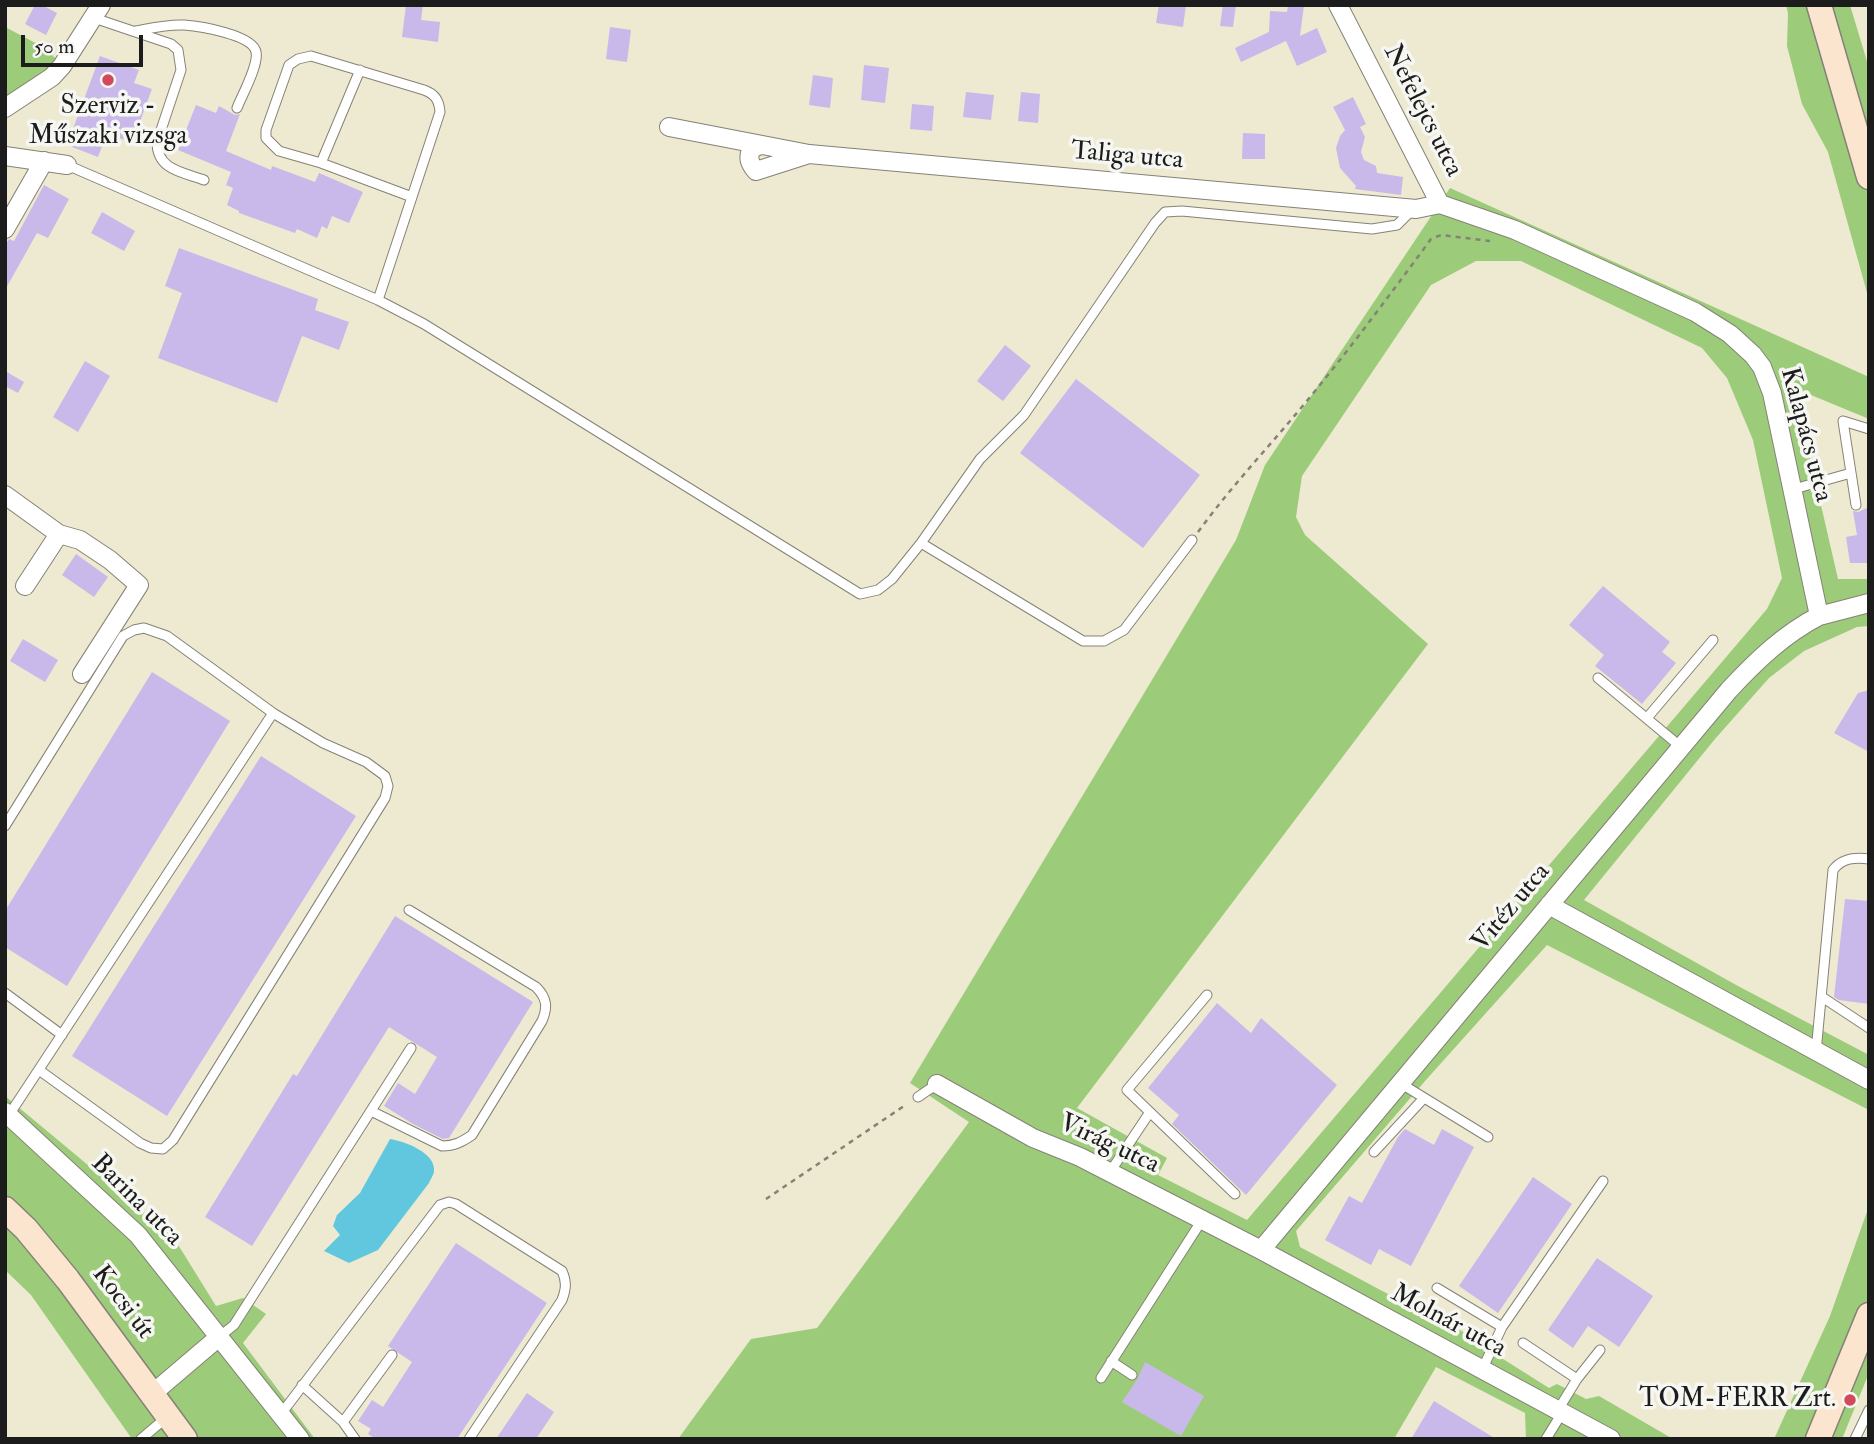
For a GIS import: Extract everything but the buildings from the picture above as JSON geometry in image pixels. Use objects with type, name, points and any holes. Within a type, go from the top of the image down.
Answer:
[{"type":"street","name":"Nefelejcs utca","points":[[1338,5],[1440,204]]},
{"type":"street","points":[[1819,5],[1869,177]]},
{"type":"street","points":[[5,108],[52,77],[97,12]]},
{"type":"street","name":"Taliga utca","points":[[669,127],[809,154],[1416,209],[1440,204]]},
{"type":"street","name":"Taliga utca","points":[[760,145],[751,149],[748,157],[756,171],[809,154]]},
{"type":"street","points":[[5,156],[67,165]]},
{"type":"street","points":[[5,229],[44,161]]},
{"type":"street","name":"Kalapács utca","points":[[1440,204],[1516,230],[1695,312],[1743,345],[1762,367],[1772,393],[1819,616]]},
{"type":"street","points":[[5,495],[59,534],[80,540],[110,560],[139,585],[82,674]]},
{"type":"street","points":[[25,586],[59,534]]},
{"type":"street","points":[[1819,616],[1869,603]]},
{"type":"street","name":"Vitéz utca","points":[[1261,1250],[1751,667],[1784,638],[1819,616]]},
{"type":"street","points":[[1549,905],[1869,1080]]},
{"type":"street","name":"Virág utca","points":[[937,1084],[1033,1138],[1080,1157],[1261,1250]]},
{"type":"street","name":"Barina utca","points":[[7,1114],[138,1235],[300,1439]]},
{"type":"street","name":"Kocsi út","points":[[5,1209],[56,1264],[185,1439]]},
{"type":"street","name":"Molnár utca","points":[[1261,1250],[1611,1439]]},
{"type":"street","points":[[1818,1439],[1869,1315]]},
{"type":"street","points":[[152,1394],[219,1337]]},
{"type":"lane","points":[[97,12],[134,31],[171,44],[178,50],[181,70],[157,153],[161,161],[169,167],[204,180]]},
{"type":"lane","points":[[134,31],[185,25],[245,38],[254,46],[257,56],[237,108]]},
{"type":"lane","points":[[378,300],[412,197],[440,112],[439,104],[430,93],[311,56],[298,59],[289,65],[266,130],[266,138],[279,151],[321,163],[412,197]]},
{"type":"lane","points":[[321,163],[360,70]]},
{"type":"lane","points":[[67,165],[378,300],[424,324],[860,594],[878,590],[892,579],[980,459],[1024,415],[1165,212],[1182,211],[1371,229],[1397,225],[1405,215],[1416,209]]},
{"type":"lane","points":[[1856,505],[1843,421],[1869,429]]},
{"type":"lane","points":[[1794,489],[1851,473]]},
{"type":"lane","points":[[921,543],[1083,641],[1104,641],[1124,630],[1192,540]]},
{"type":"lane","points":[[5,826],[123,636],[144,628],[167,636],[273,713],[323,743],[366,762],[385,776],[388,786],[385,798],[173,1140],[163,1149],[140,1143],[39,1070]]},
{"type":"lane","points":[[1647,718],[1713,640]]},
{"type":"lane","points":[[1598,678],[1682,747]]},
{"type":"lane","points":[[7,1114],[39,1070],[273,713]]},
{"type":"lane","points":[[1816,1052],[1833,870],[1845,860],[1858,857],[1869,859]]},
{"type":"lane","points":[[371,1111],[442,1146],[463,1141],[472,1135],[547,1010],[543,993],[536,987],[410,910]]},
{"type":"lane","points":[[5,993],[62,1035]]},
{"type":"lane","points":[[1207,995],[1126,1090],[1235,1194]]},
{"type":"lane","points":[[1822,997],[1869,1028]]},
{"type":"lane","points":[[219,1337],[234,1325],[411,1048]]},
{"type":"lane","points":[[1400,1083],[1488,1137]]},
{"type":"lane","points":[[918,1097],[937,1084]]},
{"type":"lane","points":[[1374,1152],[1424,1098]]},
{"type":"lane","points":[[1110,1172],[1150,1112]]},
{"type":"lane","points":[[1482,1370],[1502,1327],[1602,1181]]},
{"type":"lane","points":[[281,1414],[440,1205],[449,1202],[562,1271],[566,1289],[562,1300],[469,1439]]},
{"type":"lane","points":[[1101,1378],[1202,1220]]},
{"type":"lane","points":[[1437,1288],[1502,1327]]},
{"type":"lane","points":[[1523,1343],[1577,1379]]},
{"type":"lane","points":[[1546,1439],[1577,1379],[1600,1350]]},
{"type":"lane","points":[[342,1422],[393,1354]]},
{"type":"lane","points":[[1111,1362],[1132,1375]]},
{"type":"lane","points":[[302,1385],[342,1422],[355,1439]]},
{"type":"lane","points":[[1855,1439],[1869,1410]]},
{"type":"lane","points":[[141,1439],[168,1415]]},
{"type":"path","points":[[1192,540],[1228,491],[1355,342],[1431,239],[1441,235],[1483,241],[1497,240],[1516,230]]},
{"type":"path","points":[[766,1199],[918,1097]]},
{"type":"green space","points":[[1786,5],[1850,5],[1869,68],[1869,300],[1828,152],[1802,104],[1787,46]]},
{"type":"green space","points":[[5,27],[45,48],[57,60],[51,68],[5,97]]},
{"type":"green space","points":[[1450,188],[1869,377],[1869,419],[1794,388],[1838,579],[1869,579],[1869,626],[1857,627],[1804,651],[1769,678],[1715,739],[1584,900],[1869,1055],[1869,1110],[1547,945],[1296,1231],[1300,1247],[1470,1335],[1484,1347],[1549,1388],[1557,1384],[1586,1399],[1599,1396],[1673,1439],[1526,1439],[1525,1413],[1436,1367],[1394,1439],[678,1439],[751,1339],[817,1328],[969,1122],[910,1083],[1236,540],[1265,465]],"holes":[[[1476,261],[1521,261],[1702,348],[1727,378],[1753,440],[1782,578],[1767,609],[1247,1220],[1158,1175],[1167,1158],[1077,1108],[1428,644],[1305,535],[1296,517],[1302,476],[1431,285]]]},
{"type":"green space","points":[[5,1096],[172,1235],[216,1306],[243,1298],[266,1314],[243,1343],[315,1439],[132,1439],[31,1295],[5,1270]]},
{"type":"green space","points":[[1869,1206],[1869,1373],[1842,1439],[1774,1439],[1830,1316]]},
{"type":"water","points":[[390,1139],[411,1145],[425,1154],[434,1165],[434,1173],[378,1250],[349,1263],[324,1251],[340,1235],[333,1226],[337,1215],[360,1193]]},
{"type":"place","name":"Szerviz - Műszaki vizsga","points":[[108,80]]},
{"type":"place","name":"TOM-FERR Zrt.","points":[[1850,1400]]}]
